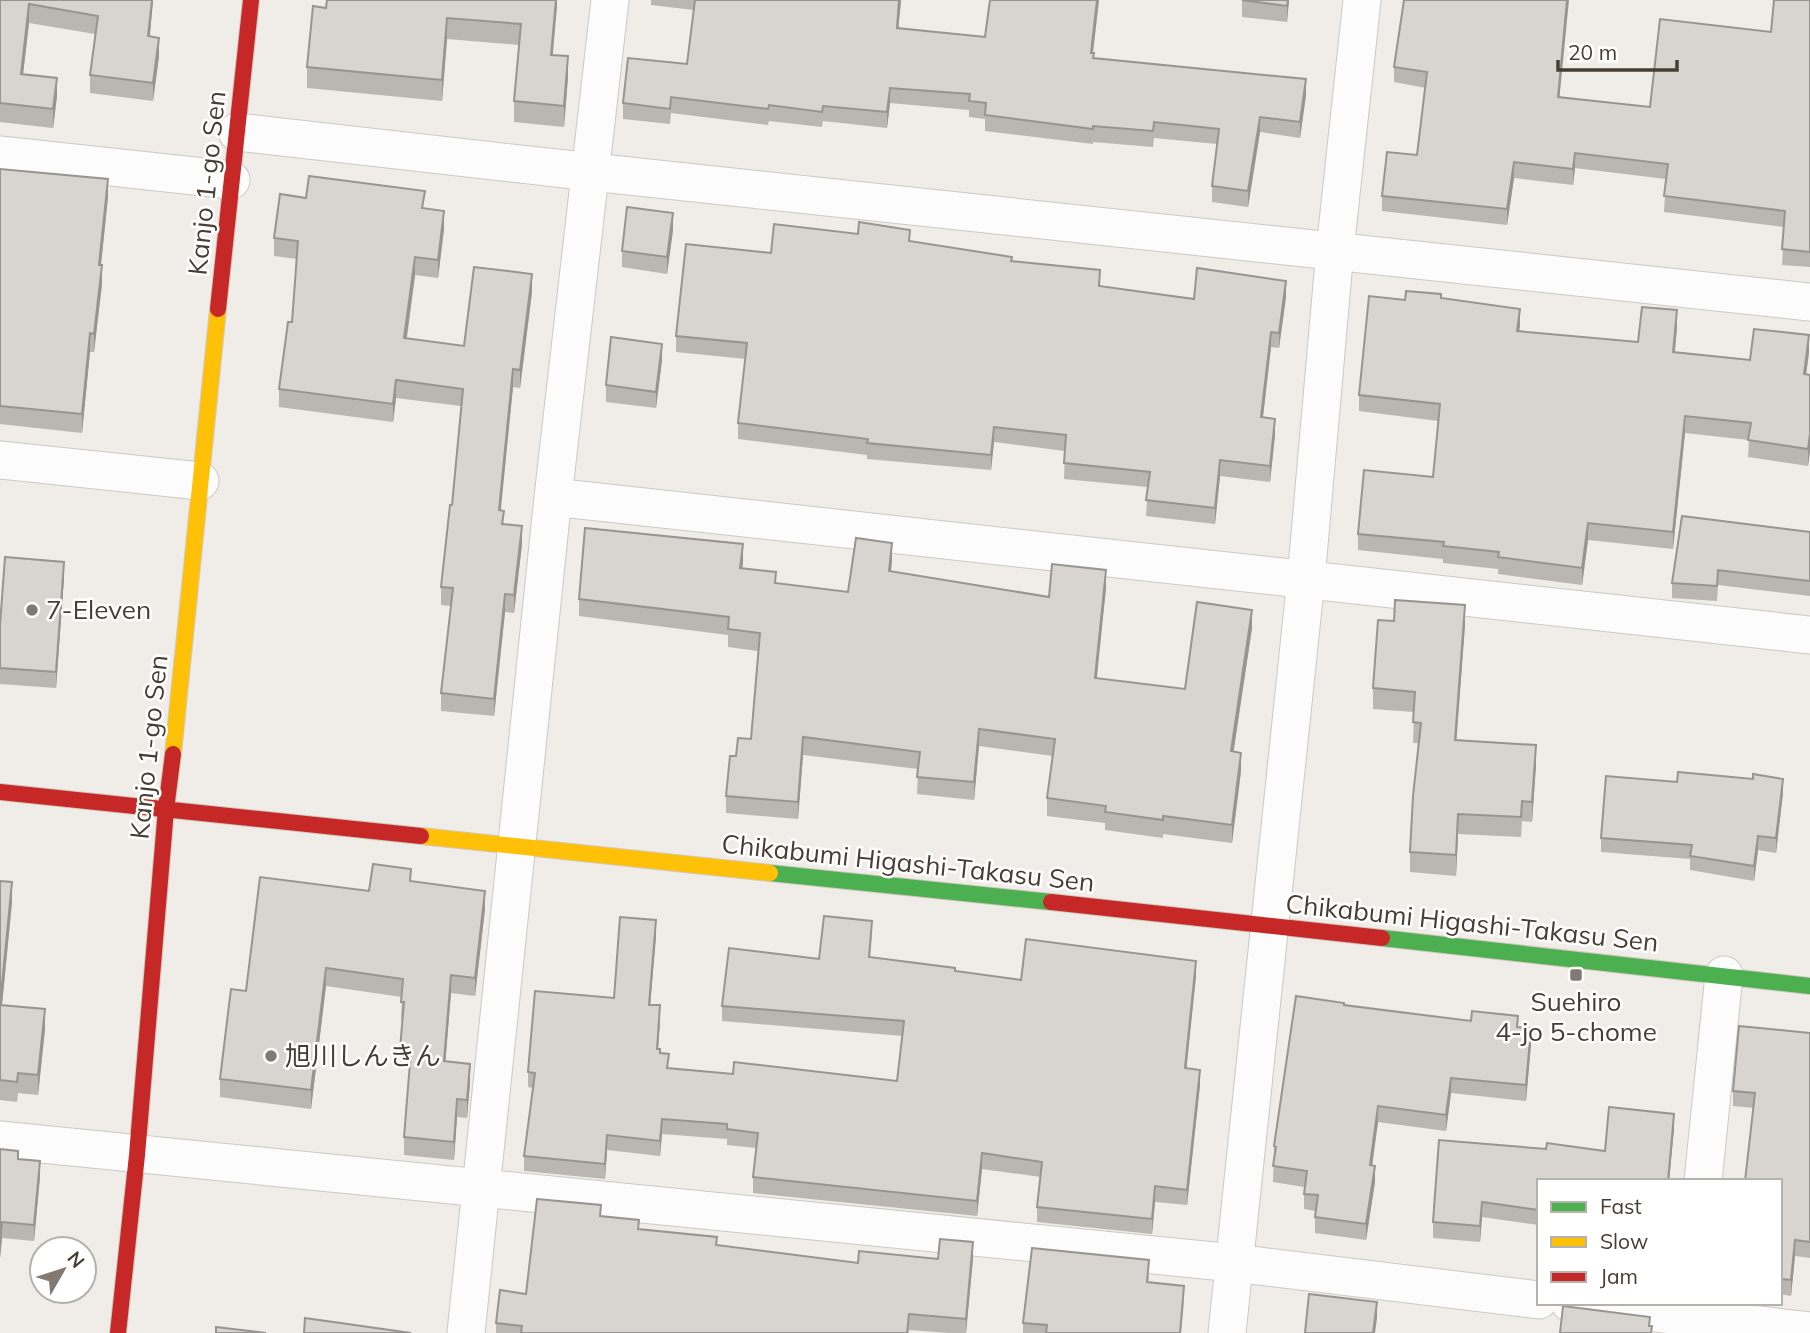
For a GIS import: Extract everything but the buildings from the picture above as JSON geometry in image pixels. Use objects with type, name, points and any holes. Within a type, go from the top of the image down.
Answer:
[{"type":"street","name":"Kanjo 1-go Sen","points":[[118,1333],[137,1155],[166,809],[178,719],[200,481],[251,0]]},
{"type":"street","points":[[466,1333],[553,497],[610,0]]},
{"type":"street","points":[[1227,1333],[1306,579],[1335,250],[1362,0]]},
{"type":"street","points":[[237,132],[1810,302]]},
{"type":"street","points":[[0,155],[231,180]]},
{"type":"street","points":[[0,460],[200,481]]},
{"type":"street","points":[[553,497],[1810,635]]},
{"type":"street","name":"Chikabumi Higashi-Takasu Sen","points":[[0,792],[1270,925],[1810,986]]},
{"type":"street","points":[[1703,1179],[1724,975]]},
{"type":"street","points":[[0,1140],[1234,1263],[1537,1300]]},
{"type":"street","points":[[1586,1305],[1810,1331]]},
{"type":"traffic: fast","points":[[770,873],[1051,902]]},
{"type":"traffic: fast","points":[[1382,938],[1810,986]]},
{"type":"traffic: slow","points":[[173,754],[218,309]]},
{"type":"traffic: slow","points":[[421,836],[770,873]]},
{"type":"traffic: jam","points":[[218,309],[251,0]]},
{"type":"traffic: jam","points":[[118,1333],[173,754]]},
{"type":"traffic: jam","points":[[0,792],[421,836]]},
{"type":"traffic: jam","points":[[1051,902],[1382,938]]},
{"type":"place","name":"7-Eleven","points":[[32,610]]},
{"type":"place","name":"Suehiro 4-jo 5-chome","points":[[1576,975]]},
{"type":"place","name":"旭川しんきん","points":[[271,1056]]}]
